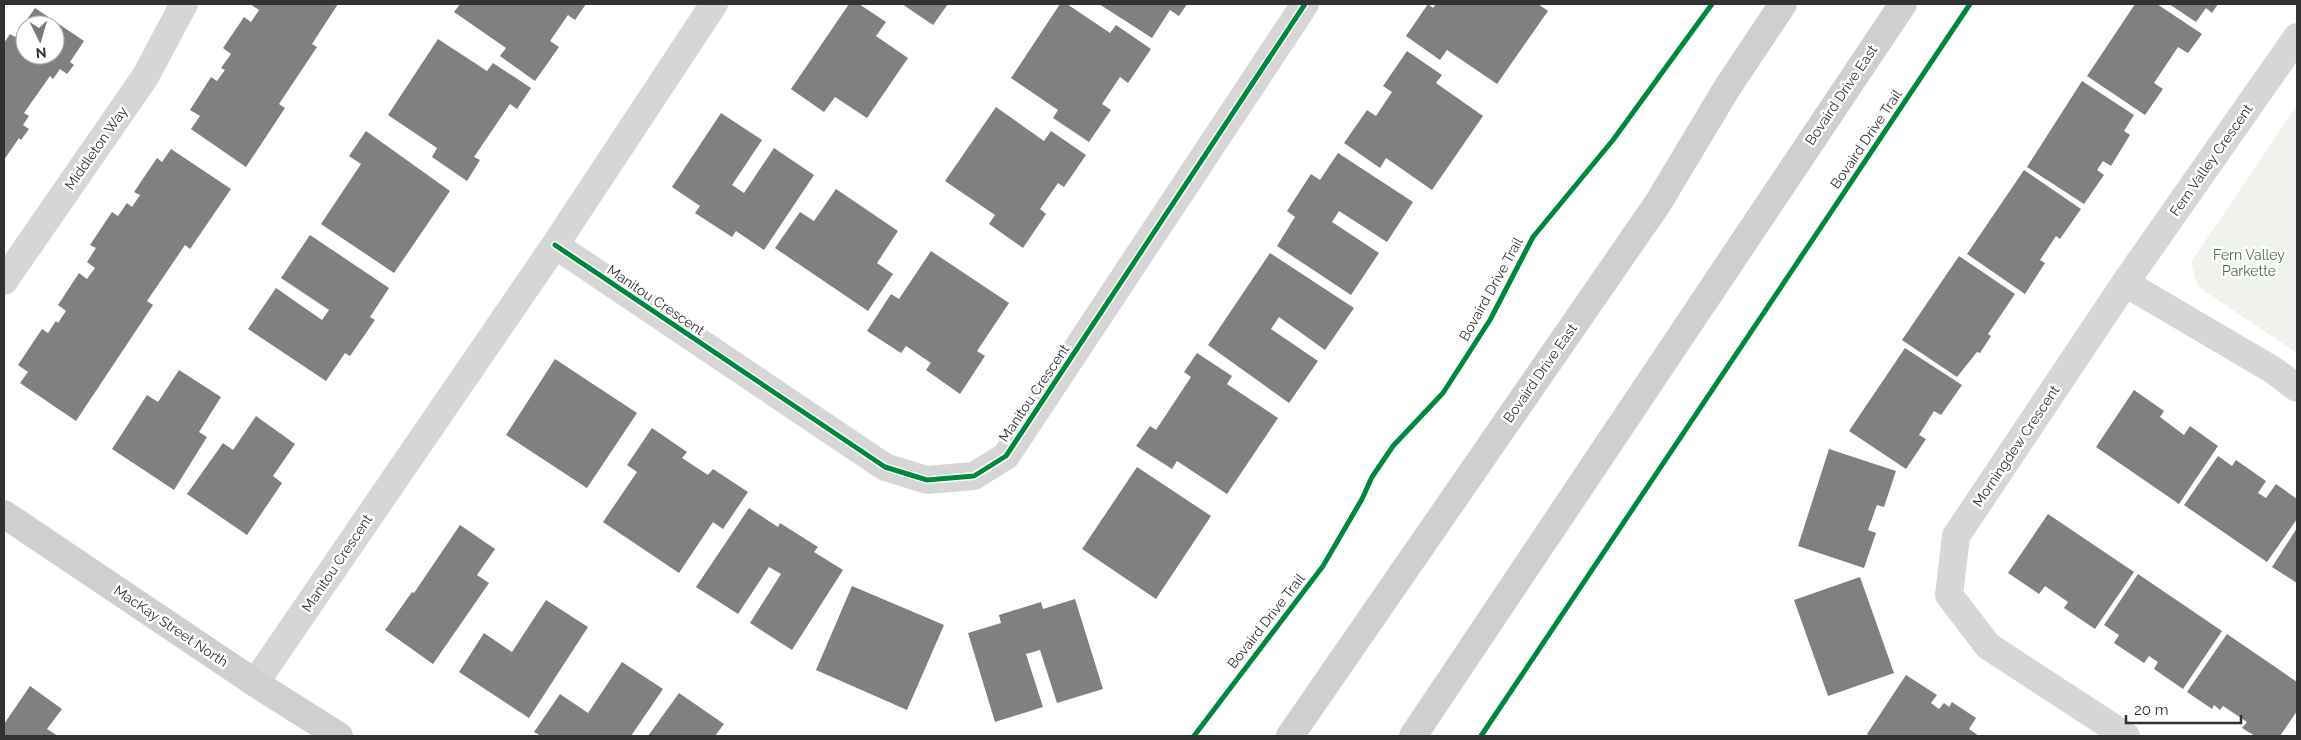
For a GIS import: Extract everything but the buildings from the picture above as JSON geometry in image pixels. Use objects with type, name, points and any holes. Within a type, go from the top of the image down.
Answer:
[{"type":"main road","name":"Bovaird Drive East","points":[[1290,736],[1658,203],[1727,88],[1783,4]]},
{"type":"main road","name":"Bovaird Drive East","points":[[1413,736],[1903,4]]},
{"type":"main road","name":"MacKay Street North","points":[[4,514],[256,683],[339,736]]},
{"type":"street","name":"Manitou Crescent","points":[[256,683],[555,245],[714,4]]},
{"type":"street","name":"Manitou Crescent","points":[[555,245],[886,467],[927,480],[974,476],[1006,456],[1305,4]]},
{"type":"street","name":"Middleton Way","points":[[4,282],[145,77],[178,6]]},
{"type":"street","name":"Fern Valley Crescent","points":[[2125,284],[2297,37]]},
{"type":"street","points":[[2125,284],[2273,370],[2297,388]]},
{"type":"street","name":"Morningdew Crescent","points":[[2125,284],[1956,536],[1949,595],[1988,646],[2126,736]]},
{"type":"green space","name":"Fern Valley Parkette","points":[[2297,105],[2297,353],[2197,286],[2191,262]]},
{"type":"cycle path","points":[[555,245],[885,467],[927,480],[974,476],[1006,456],[1305,4]]},
{"type":"cycle path","name":"Bovaird Drive Trail","points":[[1194,736],[1323,566],[1362,499],[1372,477],[1393,446],[1443,393],[1490,320],[1533,237],[1613,140],[1712,4]]},
{"type":"cycle path","name":"Bovaird Drive Trail","points":[[1481,736],[1970,4]]}]
